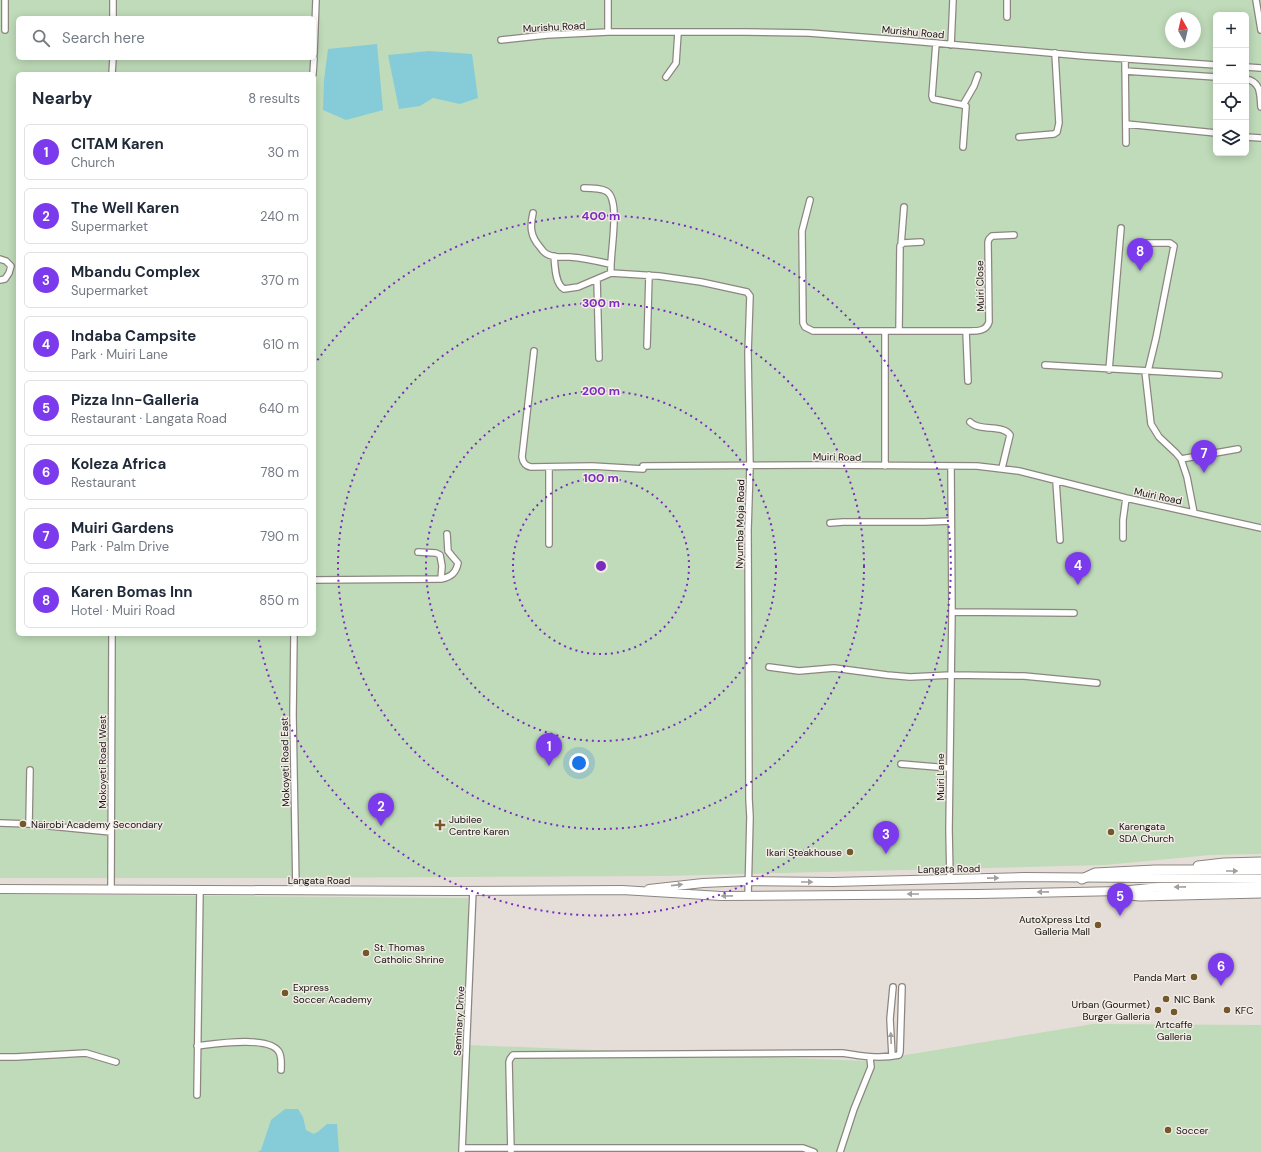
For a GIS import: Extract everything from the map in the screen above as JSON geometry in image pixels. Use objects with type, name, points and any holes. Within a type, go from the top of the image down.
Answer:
[{"type":"main road","points":[[1155,870],[1224,863],[1261,862]]},
{"type":"main road","points":[[1082,879],[1095,873],[1155,870],[1261,870]]},
{"type":"main road","name":"Langata Road","points":[[638,890],[703,883],[748,881],[834,882],[1024,877],[1082,879],[1261,879]]},
{"type":"main road","name":"Langata Road","points":[[0,889],[638,890],[695,895],[748,896],[977,894],[1120,891],[1160,887],[1261,886]]},
{"type":"main road","points":[[1120,891],[1129,895],[1140,896],[1261,893]]},
{"type":"street","points":[[5,0],[5,30]]},
{"type":"street","points":[[113,0],[113,16]]},
{"type":"street","points":[[315,16],[316,0]]},
{"type":"street","points":[[608,0],[608,32]]},
{"type":"street","points":[[951,45],[953,0]]},
{"type":"street","points":[[1007,0],[1007,17]]},
{"type":"street","points":[[1256,0],[1261,30]]},
{"type":"street","name":"Murishu Road","points":[[501,40],[547,35],[608,32],[809,33],[1213,65]]},
{"type":"street","points":[[666,77],[676,63],[678,33]]},
{"type":"street","points":[[936,43],[933,99],[966,106],[967,109],[963,147]]},
{"type":"street","points":[[1018,137],[1054,134],[1057,132],[1059,123],[1055,53]]},
{"type":"street","points":[[1125,58],[1126,143]]},
{"type":"street","points":[[112,60],[112,72]]},
{"type":"street","points":[[313,72],[314,60]]},
{"type":"street","points":[[1249,67],[1261,68]]},
{"type":"street","points":[[1125,71],[1213,77]]},
{"type":"street","points":[[963,105],[974,86],[978,75]]},
{"type":"street","points":[[1249,80],[1258,86],[1260,91],[1261,107]]},
{"type":"street","points":[[1126,124],[1213,133]]},
{"type":"street","points":[[1249,137],[1261,138]]},
{"type":"street","points":[[554,256],[557,278],[562,289],[564,290],[578,287],[611,273],[610,264],[614,224],[613,199],[606,191],[584,188]]},
{"type":"street","name":"Muiri Close","points":[[810,200],[802,231],[802,320],[804,326],[808,330],[813,331],[980,331],[985,329],[989,322],[988,242],[992,236],[1014,235]]},
{"type":"street","points":[[899,331],[901,245],[904,207]]},
{"type":"street","points":[[533,213],[530,226],[532,237],[545,253],[554,256],[590,259],[610,264]]},
{"type":"street","points":[[1109,370],[1121,228]]},
{"type":"street","points":[[901,245],[905,243],[921,242]]},
{"type":"street","points":[[1142,243],[1170,243],[1174,246],[1156,338],[1146,371],[1152,424],[1159,437],[1181,459],[1187,477],[1194,513]]},
{"type":"street","points":[[0,259],[6,261],[11,266],[5,279],[0,280]]},
{"type":"street","name":"Nyumba Moja Road","points":[[611,273],[701,282],[746,292],[749,293],[750,296],[748,353],[750,466],[748,530],[750,817],[748,896]]},
{"type":"street","points":[[647,346],[649,276]]},
{"type":"street","points":[[597,279],[599,358]]},
{"type":"street","points":[[885,331],[885,466]]},
{"type":"street","points":[[966,331],[968,381]]},
{"type":"street","name":"Muiri Road","points":[[534,351],[522,457],[526,466],[592,466],[643,469],[643,466],[977,466],[1002,468],[1126,498],[1261,528]]},
{"type":"street","points":[[1045,366],[1219,375]]},
{"type":"street","points":[[970,422],[973,425],[983,428],[1004,430],[1008,432],[1010,435],[1002,468]]},
{"type":"street","points":[[1181,459],[1238,449]]},
{"type":"street","name":"Muiri Lane","points":[[950,879],[949,830],[952,612],[951,466]]},
{"type":"street","points":[[549,467],[549,544]]},
{"type":"street","points":[[1056,481],[1060,540]]},
{"type":"street","points":[[1123,538],[1123,520],[1126,498]]},
{"type":"street","points":[[830,523],[951,521]]},
{"type":"street","points":[[316,580],[441,579],[450,577],[458,565],[457,561],[448,551],[447,534]]},
{"type":"street","points":[[418,552],[436,553],[440,555],[442,566],[441,579]]},
{"type":"street","points":[[952,612],[1074,613]]},
{"type":"street","name":"Mokoyeti Road West","points":[[111,890],[112,636]]},
{"type":"street","name":"Mokoyeti Road East","points":[[294,636],[293,715],[296,889]]},
{"type":"street","points":[[769,667],[799,672],[834,668],[887,675],[1024,676],[1097,683]]},
{"type":"street","points":[[901,764],[950,768]]},
{"type":"street","points":[[29,824],[30,770]]},
{"type":"street","points":[[0,823],[29,824],[111,832]]},
{"type":"street","points":[[197,1095],[200,889]]},
{"type":"street","name":"Seminary Drive","points":[[462,1150],[473,890]]},
{"type":"street","points":[[892,1056],[890,1019],[893,987]]},
{"type":"street","points":[[511,1150],[509,1062],[511,1057],[516,1054],[842,1053],[870,1058],[898,1055],[900,1052],[902,987]]},
{"type":"street","points":[[197,1046],[255,1041],[272,1045],[279,1051],[282,1061],[281,1070]]},
{"type":"street","points":[[0,1057],[86,1053],[116,1062]]},
{"type":"street","points":[[840,1152],[854,1109],[871,1067],[870,1058]]},
{"type":"street","points":[[462,1150],[803,1148],[814,1152]]},
{"type":"green space","points":[[0,0],[1261,0],[1261,854],[1211,855],[1105,865],[666,876],[0,878]]},
{"type":"green space","points":[[0,894],[468,898],[469,1045],[869,1061],[1093,1024],[1261,1025],[1261,1152],[0,1152]]},
{"type":"water","points":[[377,44],[383,110],[346,120],[323,110],[324,80],[328,49]]},
{"type":"water","points":[[429,51],[472,54],[478,98],[460,104],[433,98],[420,106],[399,109],[388,55]]},
{"type":"water","points":[[285,1109],[298,1109],[303,1117],[306,1130],[314,1134],[327,1124],[337,1124],[339,1152],[258,1152],[261,1150],[271,1120]]},
{"type":"place","name":"Karen Bomas Inn","points":[[1140,271]]},
{"type":"place","name":"Muiri Gardens","points":[[1204,473]]},
{"type":"place","name":"Indaba Campsite","points":[[1078,585]]},
{"type":"place","name":"CITAM Karen","points":[[549,766]]},
{"type":"place","name":"Nairobi Academy Secondary","points":[[23,824]]},
{"type":"place","name":"Jubilee Centre Karen","points":[[440,825]]},
{"type":"place","name":"The Well Karen","points":[[381,826]]},
{"type":"place","name":"Karengata SDA Church","points":[[1111,832]]},
{"type":"place","name":"Ikari Steakhouse","points":[[850,852]]},
{"type":"place","name":"Mbandu Complex","points":[[886,854]]},
{"type":"place","name":"Pizza Inn-Galleria","points":[[1120,916]]},
{"type":"place","name":"AutoXpress Ltd Galleria Mall","points":[[1098,925]]},
{"type":"place","name":"St. Thomas Catholic Shrine","points":[[366,953]]},
{"type":"place","name":"Panda Mart","points":[[1194,977]]},
{"type":"place","name":"Koleza Africa","points":[[1221,986]]},
{"type":"place","name":"Express Soccer Academy","points":[[285,993]]},
{"type":"place","name":"NIC Bank","points":[[1166,999]]},
{"type":"place","name":"Urban (Gourmet) Burger Galleria","points":[[1158,1010]]},
{"type":"place","name":"KFC","points":[[1227,1010]]},
{"type":"place","name":"Artcaffe Galleria","points":[[1174,1012]]},
{"type":"place","name":"Soccer","points":[[1168,1130]]}]
